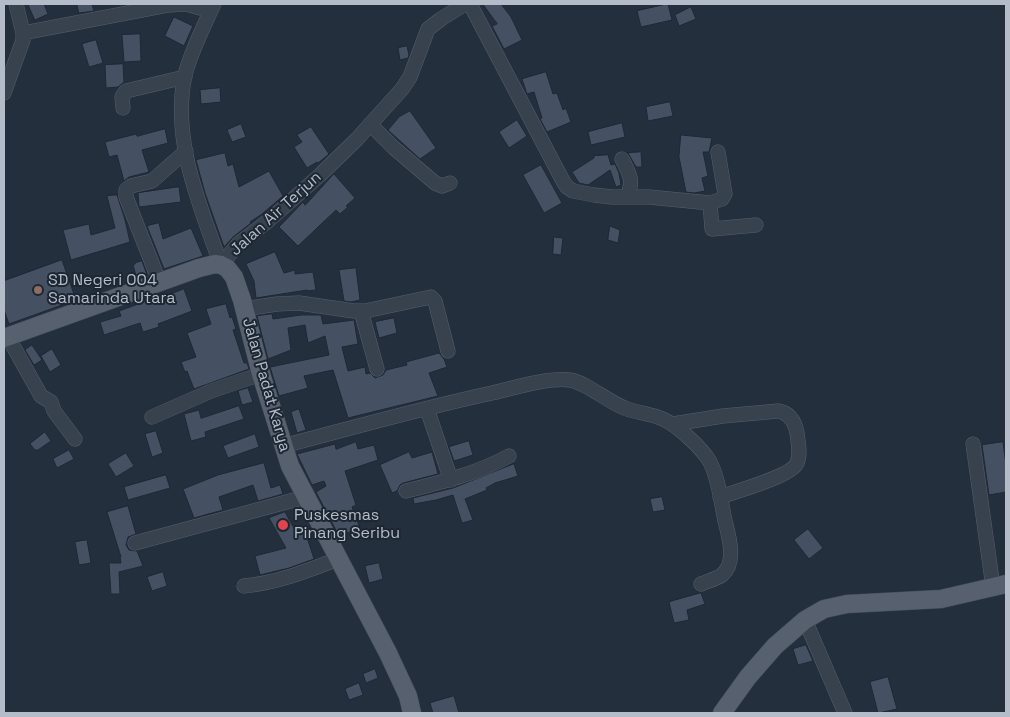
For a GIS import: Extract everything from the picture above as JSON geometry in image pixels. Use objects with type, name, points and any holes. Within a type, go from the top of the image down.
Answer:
[{"type":"main road","points":[[6,337],[159,281],[199,268],[215,264],[221,265]]},
{"type":"main road","name":"Jalan Padat Karya","points":[[221,265],[234,277],[261,374],[290,466],[388,653],[408,696],[412,713]]},
{"type":"main road","points":[[722,713],[748,677],[775,646],[805,620],[824,609],[840,604],[941,599],[1000,586]]},
{"type":"street","points":[[4,93],[21,49],[23,33],[16,4]]},
{"type":"street","points":[[99,4],[104,18]]},
{"type":"street","points":[[23,33],[180,4],[213,7]]},
{"type":"street","name":"Jalan Air Terjun","points":[[221,265],[238,244],[268,221],[320,175],[370,124],[402,89],[410,77],[428,28],[465,4]]},
{"type":"street","points":[[470,4],[567,187],[580,193],[612,197],[658,198],[710,203],[722,200],[725,194],[718,152]]},
{"type":"street","name":"Jalan Air Terjun","points":[[213,7],[185,77],[182,104],[186,151],[198,201],[221,265]]},
{"type":"street","points":[[123,108],[122,96],[126,91],[185,77]]},
{"type":"street","points":[[370,124],[394,148],[436,183],[441,186],[450,183]]},
{"type":"street","points":[[159,281],[126,197],[126,190],[131,186],[152,181],[186,151]]},
{"type":"street","points":[[622,159],[632,185],[627,197]]},
{"type":"street","points":[[710,203],[712,229],[756,225]]},
{"type":"street","points":[[244,309],[299,303],[361,311],[429,297],[433,298],[448,351]]},
{"type":"street","points":[[361,311],[376,369]]},
{"type":"street","points":[[6,337],[42,396],[51,402],[54,411],[75,439]]},
{"type":"street","points":[[152,417],[211,391],[261,374]]},
{"type":"street","points":[[283,446],[512,388],[554,380],[578,382],[618,406],[661,418],[673,424],[708,459],[720,497],[731,550],[729,564],[720,576],[701,584]]},
{"type":"street","points":[[426,409],[451,480]]},
{"type":"street","points":[[673,424],[723,416],[778,411],[785,412],[792,420],[795,425],[799,446],[797,463],[794,468],[781,476],[720,497]]},
{"type":"street","points":[[973,444],[1000,586]]},
{"type":"street","points":[[406,491],[451,480],[486,468],[509,456]]},
{"type":"street","points":[[135,543],[305,497]]},
{"type":"street","points":[[244,586],[259,585],[289,577],[338,560]]},
{"type":"street","points":[[805,620],[844,713]]},
{"type":"building","points":[[28,4],[44,4],[48,14],[35,20]]},
{"type":"building","points":[[77,4],[92,4],[94,11],[79,13]]},
{"type":"building","points":[[483,4],[501,4],[511,17],[522,40],[504,49],[492,26],[497,24]]},
{"type":"building","points":[[668,4],[672,20],[641,27],[637,11]]},
{"type":"building","points":[[691,7],[696,19],[679,26],[675,15]]},
{"type":"building","points":[[174,17],[193,26],[184,46],[165,36]]},
{"type":"building","points":[[140,34],[141,61],[124,62],[122,35]]},
{"type":"building","points":[[96,40],[103,63],[89,67],[82,44]]},
{"type":"building","points":[[407,46],[408,58],[400,60],[398,48]]},
{"type":"building","points":[[123,64],[124,82],[118,87],[106,88],[105,65]]},
{"type":"building","points":[[546,72],[553,94],[557,93],[563,110],[566,108],[571,122],[547,132],[540,119],[542,118],[534,92],[527,94],[522,79]]},
{"type":"building","points":[[220,88],[221,102],[201,104],[200,90]]},
{"type":"building","points":[[670,102],[673,116],[648,121],[646,107]]},
{"type":"building","points":[[410,111],[436,148],[420,159],[388,130],[399,117]]},
{"type":"building","points":[[517,120],[527,136],[509,148],[499,132]]},
{"type":"building","points":[[622,123],[625,137],[591,145],[588,132]]},
{"type":"building","points":[[241,124],[246,137],[232,142],[227,130]]},
{"type":"building","points":[[311,127],[329,154],[318,163],[307,168],[294,147],[302,142],[297,135]]},
{"type":"building","points":[[165,129],[168,143],[142,150],[149,172],[129,177],[124,181],[117,155],[109,157],[105,142]]},
{"type":"building","points":[[681,135],[712,138],[709,152],[703,152],[708,176],[702,178],[705,191],[686,192],[679,157]]},
{"type":"building","points":[[641,152],[642,167],[636,167],[628,153]]},
{"type":"building","points":[[225,153],[228,166],[233,164],[239,187],[269,171],[283,196],[250,222],[224,247],[205,193],[196,160]]},
{"type":"building","points":[[608,155],[611,165],[615,164],[619,173],[621,185],[616,187],[610,170],[588,185],[579,183],[572,172],[594,158],[594,156]]},
{"type":"building","points":[[541,165],[562,203],[544,213],[523,175]]},
{"type":"building","points":[[334,174],[355,198],[340,214],[336,210],[298,246],[279,227],[303,202],[305,205]]},
{"type":"building","points":[[179,187],[181,202],[139,207],[138,193]]},
{"type":"building","points":[[117,195],[130,242],[71,260],[63,230],[89,224],[91,235],[115,228],[107,196]]},
{"type":"building","points":[[159,223],[163,239],[191,228],[203,256],[164,269],[147,226]]},
{"type":"building","points":[[610,226],[620,230],[618,243],[608,240]]},
{"type":"building","points":[[554,237],[563,238],[561,255],[553,254]]},
{"type":"building","points":[[275,252],[284,273],[295,270],[295,274],[313,272],[316,290],[256,298],[254,281],[246,264]]},
{"type":"building","name":"SD Negeri 004 Samarinda Utara","points":[[62,260],[76,300],[9,324],[4,310],[4,281]]},
{"type":"building","points":[[142,261],[147,275],[137,279],[133,265]]},
{"type":"building","points":[[356,268],[360,300],[344,301],[339,270]]},
{"type":"building","points":[[184,289],[192,311],[158,324],[159,327],[143,332],[140,323],[104,335],[100,322],[121,316],[119,311]]},
{"type":"building","points":[[226,304],[236,329],[233,330],[244,363],[247,363],[249,369],[194,389],[187,371],[185,372],[181,362],[196,357],[187,333],[211,324],[206,309]]},
{"type":"building","points":[[272,314],[273,319],[301,315],[321,315],[323,324],[354,320],[358,344],[342,347],[348,371],[365,367],[366,374],[370,373],[375,378],[383,375],[386,370],[407,365],[406,362],[439,353],[447,367],[429,373],[438,396],[348,418],[333,370],[304,376],[308,388],[279,396],[270,367],[329,355],[325,336],[308,343],[305,325],[288,328],[291,350],[268,359],[257,316]]},
{"type":"building","points":[[394,318],[397,333],[379,338],[375,322]]},
{"type":"building","points":[[32,345],[42,360],[34,365],[25,350]]},
{"type":"building","points":[[52,349],[61,365],[50,372],[41,356]]},
{"type":"building","points":[[248,388],[253,402],[242,405],[238,391]]},
{"type":"building","points":[[239,406],[244,419],[205,432],[206,437],[191,441],[184,414],[199,410],[201,418]]},
{"type":"building","points":[[299,409],[306,430],[297,433],[291,412]]},
{"type":"building","points":[[156,431],[163,453],[152,457],[145,434]]},
{"type":"building","points":[[45,432],[51,441],[35,450],[30,444]]},
{"type":"building","points":[[255,434],[259,447],[228,458],[223,446]]},
{"type":"building","points":[[469,441],[473,455],[454,461],[449,447]]},
{"type":"building","points":[[356,442],[358,449],[374,445],[378,460],[345,471],[356,505],[352,507],[360,528],[339,536],[316,492],[326,486],[324,481],[312,485],[297,454],[335,444],[336,449]]},
{"type":"building","points":[[1003,442],[1006,465],[1006,492],[989,495],[982,445]]},
{"type":"building","points":[[69,450],[74,459],[57,468],[53,459]]},
{"type":"building","points":[[409,452],[412,458],[432,452],[438,474],[403,483],[397,491],[392,493],[380,465]]},
{"type":"building","points":[[126,453],[134,466],[116,477],[108,464]]},
{"type":"building","points":[[264,463],[271,488],[280,485],[283,494],[258,501],[253,485],[219,497],[223,510],[194,518],[183,489],[218,475]]},
{"type":"building","points":[[514,464],[518,476],[495,483],[486,488],[487,490],[465,499],[473,520],[462,523],[453,495],[414,504],[413,498],[453,488]]},
{"type":"building","points":[[166,475],[170,488],[128,500],[124,487]]},
{"type":"building","points":[[662,497],[665,510],[653,512],[650,499]]},
{"type":"building","points":[[128,506],[136,534],[128,537],[126,545],[129,550],[137,551],[143,566],[119,572],[120,594],[111,594],[109,563],[121,563],[121,557],[107,512]]},
{"type":"building","points":[[285,512],[296,532],[304,528],[314,559],[289,568],[260,575],[255,556],[286,548],[269,518]]},
{"type":"building","points":[[808,529],[823,548],[809,559],[794,540]]},
{"type":"building","points":[[87,540],[91,563],[79,565],[75,542]]},
{"type":"building","points":[[379,563],[383,579],[369,583],[365,566]]},
{"type":"building","points":[[163,572],[167,586],[152,591],[147,577]]},
{"type":"building","points":[[701,593],[705,604],[687,610],[689,620],[674,623],[669,602]]},
{"type":"building","points":[[806,645],[813,661],[798,665],[793,649]]},
{"type":"building","points":[[375,669],[378,678],[366,683],[363,674]]},
{"type":"building","points":[[888,677],[897,709],[878,713],[870,682]]},
{"type":"building","points":[[359,683],[363,695],[349,700],[345,689]]},
{"type":"building","points":[[454,696],[459,713],[433,713],[430,703]]},
{"type":"place","name":"SD Negeri 004 Samarinda Utara","points":[[38,290]]},
{"type":"place","name":"Puskesmas Pinang Seribu","points":[[283,525]]}]
